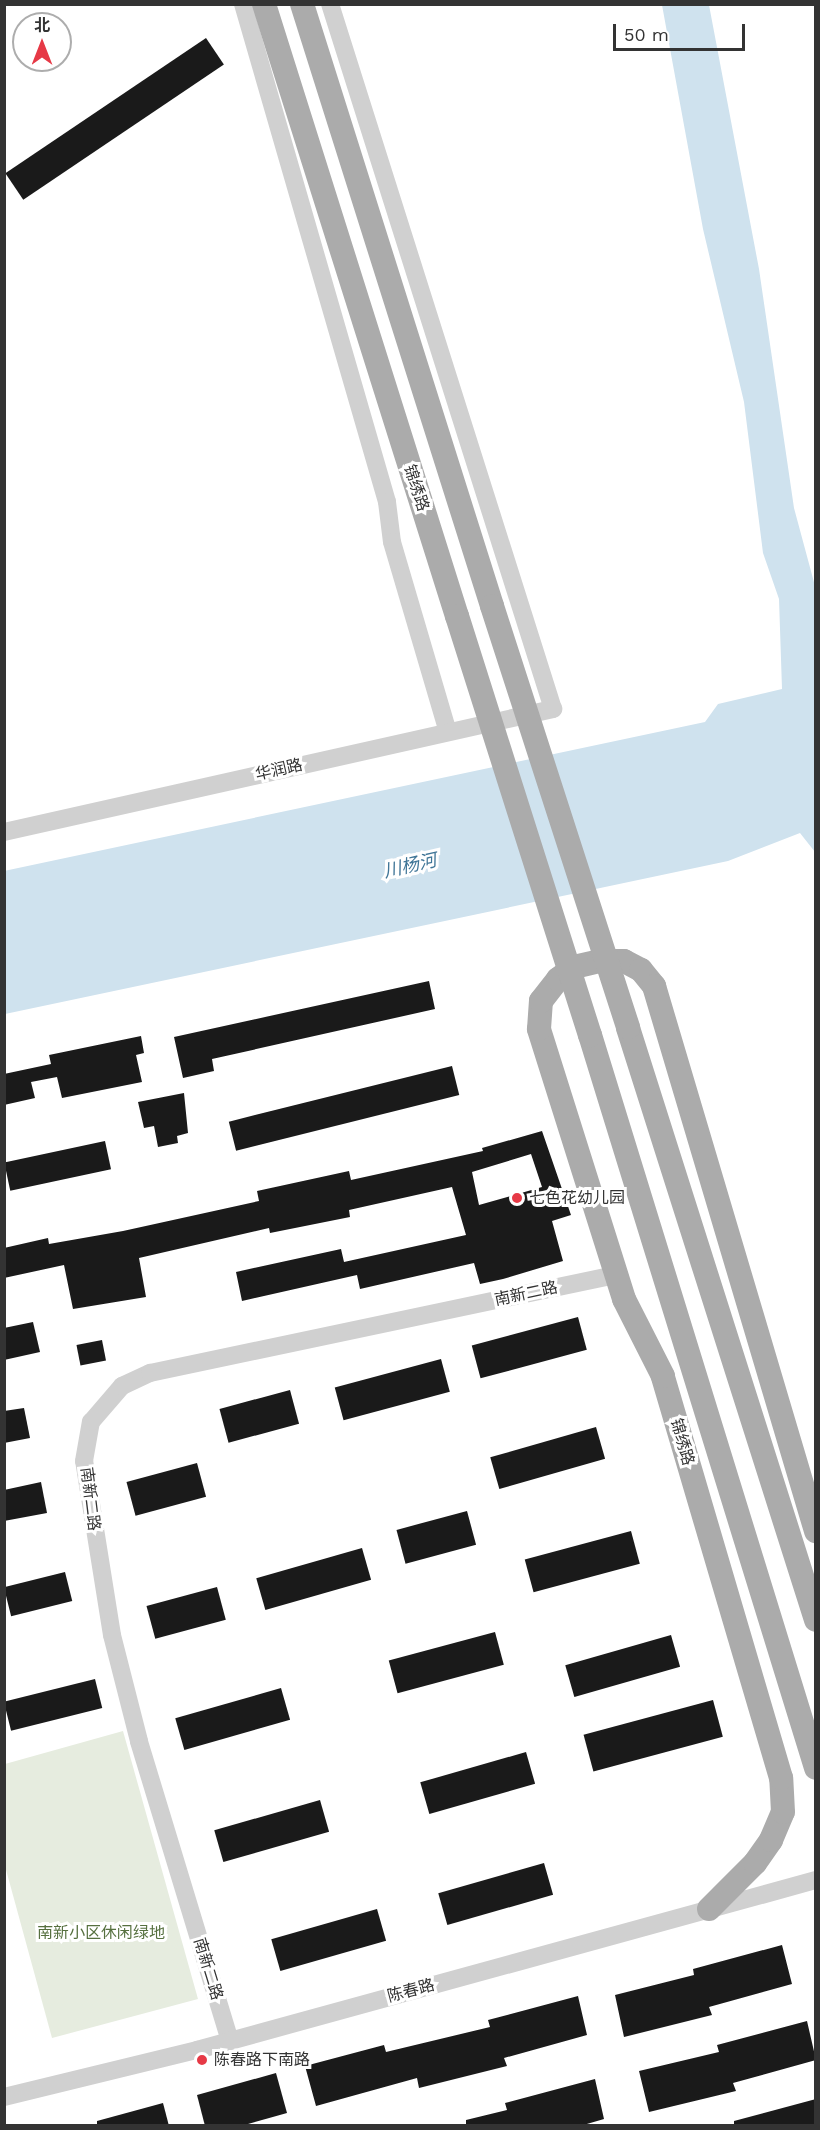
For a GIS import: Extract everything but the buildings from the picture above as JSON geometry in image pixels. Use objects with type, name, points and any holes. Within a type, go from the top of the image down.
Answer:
[{"type":"main road","name":"锦绣路","points":[[264,4],[590,1035],[816,1768]]},
{"type":"main road","points":[[302,4],[816,1620]]},
{"type":"main road","name":"锦绣路","points":[[709,1909],[771,1840],[783,1812],[781,1778],[663,1376],[624,1299],[539,1029],[541,1001],[558,979],[574,967],[599,961],[624,961],[640,970],[654,986],[816,1531]]},
{"type":"street","points":[[243,4],[387,502],[392,542],[448,732]]},
{"type":"street","name":"华润路","points":[[4,832],[553,710],[330,4]]},
{"type":"street","name":"南新二路","points":[[230,2041],[139,1741],[112,1635],[84,1461],[91,1422],[122,1386],[150,1373],[616,1275]]},
{"type":"street","name":"陈春路","points":[[4,2097],[230,2041],[816,1880]]},
{"type":"green space","name":"南新小区休闲绿地","points":[[123,1731],[198,1999],[52,2038],[5,1866],[5,1764]]},
{"type":"water","name":"川杨河","points":[[662,5],[709,5],[759,269],[794,508],[815,586],[815,852],[800,833],[728,861],[5,1014],[4,871],[705,722],[718,704],[782,689],[779,599],[763,553],[744,402],[703,229]]},
{"type":"place","name":"七色花幼儿园","points":[[517,1198]]},
{"type":"place","name":"陈春路下南路","points":[[202,2060]]}]
